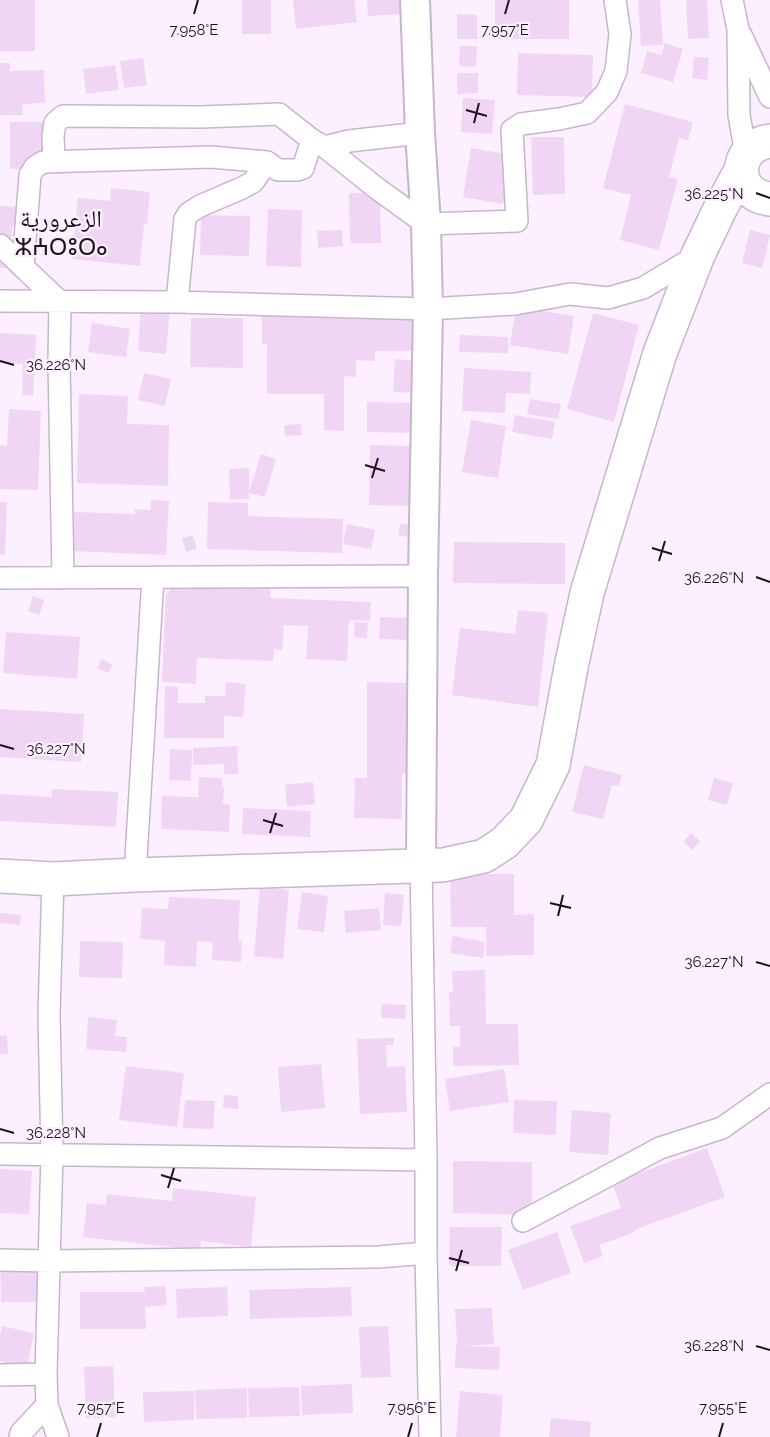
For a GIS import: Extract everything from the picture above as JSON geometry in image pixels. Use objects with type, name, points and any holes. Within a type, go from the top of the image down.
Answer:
[{"type":"main road","points":[[415,0],[428,309],[421,865]]},
{"type":"main road","points":[[0,876],[53,879],[443,865],[484,856],[504,843],[526,820],[553,765],[587,593],[660,353],[705,242],[737,203],[756,172]]},
{"type":"street","points":[[54,161],[55,123],[63,116],[201,117],[279,114],[426,224],[517,220],[512,130],[521,124],[587,113],[607,92],[616,71],[620,34],[615,0]]},
{"type":"street","points":[[732,0],[738,29],[740,115],[756,172]]},
{"type":"street","points":[[738,29],[770,97]]},
{"type":"street","points":[[318,144],[420,133]]},
{"type":"street","points":[[23,267],[30,175],[35,167],[43,162],[211,157],[267,162],[278,170],[297,170],[303,168],[318,144]]},
{"type":"street","points":[[177,302],[185,219],[189,213],[201,206],[253,182],[267,162]]},
{"type":"street","points":[[0,301],[177,302],[428,309],[515,304],[570,294],[608,298],[643,288],[705,242]]},
{"type":"street","points":[[0,245],[60,302],[63,578]]},
{"type":"street","points":[[0,578],[423,576]]},
{"type":"street","points":[[135,875],[153,577]]},
{"type":"street","points":[[421,865],[430,1437]]},
{"type":"street","points":[[53,879],[49,1014],[52,1154],[46,1374],[47,1405],[58,1437]]},
{"type":"street","points":[[523,1221],[660,1148],[722,1128],[770,1094]]},
{"type":"street","points":[[0,1154],[426,1160]]},
{"type":"street","points":[[0,1260],[380,1257],[426,1253]]},
{"type":"street","points":[[0,1375],[46,1374]]},
{"type":"street","points":[[20,1437],[21,1433],[47,1405]]},
{"type":"building","points":[[0,0],[35,0],[35,51],[0,51]]},
{"type":"building","points":[[242,0],[271,0],[271,34],[242,34]]},
{"type":"building","points":[[293,0],[354,0],[357,22],[296,29]]},
{"type":"building","points":[[367,0],[402,0],[403,14],[368,16]]},
{"type":"building","points":[[495,0],[569,0],[569,39],[495,39]]},
{"type":"building","points":[[638,0],[660,0],[663,45],[641,46]]},
{"type":"building","points":[[686,0],[707,0],[709,38],[688,39]]},
{"type":"building","points":[[457,14],[477,15],[477,39],[457,39]]},
{"type":"building","points":[[665,43],[683,49],[673,82],[641,73],[647,51],[661,55]]},
{"type":"building","points":[[460,46],[477,46],[476,67],[459,66]]},
{"type":"building","points":[[518,53],[593,55],[592,97],[517,95]]},
{"type":"building","points":[[694,57],[709,58],[707,80],[692,78]]},
{"type":"building","points":[[143,58],[147,85],[124,88],[120,61]]},
{"type":"building","points":[[0,63],[10,63],[10,71],[44,70],[45,103],[22,104],[23,115],[0,115]]},
{"type":"building","points":[[115,65],[119,90],[86,94],[83,69]]},
{"type":"building","points":[[457,73],[478,73],[478,93],[457,94]]},
{"type":"building","points":[[463,98],[495,100],[492,134],[461,132]]},
{"type":"building","points":[[625,104],[693,122],[688,140],[679,138],[669,177],[678,179],[659,250],[620,240],[631,195],[603,188]]},
{"type":"building","points":[[10,122],[52,122],[52,169],[10,169]]},
{"type":"building","points":[[531,137],[564,137],[565,194],[533,195]]},
{"type":"building","points":[[471,148],[511,155],[503,204],[463,197]]},
{"type":"building","points":[[111,188],[150,192],[140,266],[72,259],[78,198],[110,201]]},
{"type":"building","points":[[349,193],[380,193],[381,243],[350,243]]},
{"type":"building","points":[[0,206],[24,207],[24,227],[12,226],[10,268],[0,268]]},
{"type":"building","points":[[268,209],[302,210],[301,267],[266,266]]},
{"type":"building","points":[[201,215],[250,216],[249,256],[200,255]]},
{"type":"building","points":[[342,230],[343,246],[318,248],[317,231]]},
{"type":"building","points":[[750,230],[770,235],[762,268],[742,263]]},
{"type":"building","points":[[141,305],[170,307],[166,354],[138,351]]},
{"type":"building","points":[[516,307],[574,316],[568,354],[510,345]]},
{"type":"building","points":[[593,313],[639,325],[614,422],[567,409]]},
{"type":"building","points":[[262,314],[413,315],[413,351],[375,351],[375,361],[356,360],[356,377],[344,376],[344,431],[324,430],[324,394],[267,394],[267,344],[262,345]]},
{"type":"building","points":[[191,318],[243,318],[243,368],[190,367]]},
{"type":"building","points":[[92,323],[130,329],[126,357],[88,352]]},
{"type":"building","points":[[0,333],[36,335],[33,396],[22,395],[23,364],[0,363]]},
{"type":"building","points":[[460,335],[508,337],[508,353],[459,352]]},
{"type":"building","points":[[395,359],[416,361],[413,393],[393,392]]},
{"type":"building","points":[[464,368],[531,372],[530,394],[506,393],[505,413],[462,411]]},
{"type":"building","points":[[144,373],[171,379],[165,406],[138,400]]},
{"type":"building","points":[[79,394],[128,396],[127,424],[169,425],[168,486],[77,483]]},
{"type":"building","points":[[530,399],[561,404],[558,419],[527,414]]},
{"type":"building","points":[[367,402],[416,403],[415,433],[367,432]]},
{"type":"building","points":[[9,409],[41,411],[38,490],[0,489],[0,445],[7,446]]},
{"type":"building","points":[[515,415],[555,422],[552,439],[512,432]]},
{"type":"building","points":[[471,420],[506,426],[498,478],[462,472]]},
{"type":"building","points":[[301,424],[302,435],[285,436],[284,425]]},
{"type":"building","points":[[370,445],[413,446],[412,506],[369,505]]},
{"type":"building","points":[[261,454],[276,459],[265,497],[249,493],[249,499],[230,499],[229,469],[249,468],[249,492]]},
{"type":"building","points":[[151,500],[169,501],[166,555],[72,551],[74,512],[135,514],[135,509],[151,510]]},
{"type":"building","points":[[0,502],[7,502],[5,555],[0,554]]},
{"type":"building","points":[[208,502],[248,503],[248,516],[343,519],[342,553],[207,549]]},
{"type":"building","points":[[401,523],[414,525],[412,538],[398,535]]},
{"type":"building","points":[[347,524],[375,530],[371,549],[343,544]]},
{"type":"building","points":[[193,535],[197,549],[186,552],[182,538]]},
{"type":"building","points":[[454,542],[565,543],[565,584],[453,583]]},
{"type":"building","points":[[170,567],[271,573],[270,598],[371,602],[370,621],[349,620],[347,661],[306,659],[308,626],[284,625],[282,650],[274,649],[273,661],[197,658],[196,684],[162,682],[166,593],[169,593]]},
{"type":"building","points":[[33,596],[44,600],[39,615],[28,611]]},
{"type":"building","points":[[518,610],[548,613],[538,707],[452,695],[460,628],[515,634]]},
{"type":"building","points":[[380,617],[416,618],[415,640],[379,639]]},
{"type":"building","points":[[355,622],[368,623],[367,638],[354,637]]},
{"type":"building","points":[[6,632],[80,637],[77,679],[3,673]]},
{"type":"building","points":[[102,659],[113,665],[108,673],[97,668]]},
{"type":"building","points":[[226,682],[246,684],[243,717],[224,716],[224,738],[164,738],[165,686],[178,687],[178,703],[205,703],[205,696],[225,696]]},
{"type":"building","points":[[367,682],[412,683],[411,773],[402,773],[402,819],[354,818],[355,778],[367,778]]},
{"type":"building","points":[[0,709],[84,714],[81,762],[0,757]]},
{"type":"building","points":[[237,746],[238,774],[224,774],[224,764],[193,765],[193,748]]},
{"type":"building","points":[[170,749],[192,750],[191,781],[169,780]]},
{"type":"building","points":[[584,765],[622,775],[619,786],[612,785],[603,819],[572,812]]},
{"type":"building","points":[[199,777],[222,778],[223,804],[230,805],[229,832],[161,829],[162,796],[198,797]]},
{"type":"building","points":[[714,778],[733,783],[727,805],[708,800]]},
{"type":"building","points":[[313,782],[315,804],[287,807],[285,785]]},
{"type":"building","points":[[52,789],[118,792],[116,827],[0,821],[0,794],[52,797]]},
{"type":"building","points":[[243,808],[311,811],[310,837],[242,834]]},
{"type":"building","points":[[691,833],[700,841],[692,850],[683,842]]},
{"type":"building","points":[[450,874],[514,874],[514,915],[534,914],[534,955],[486,956],[486,927],[451,927]]},
{"type":"building","points":[[260,887],[289,890],[283,959],[254,956]]},
{"type":"building","points":[[302,892],[328,896],[324,932],[297,929]]},
{"type":"building","points":[[385,893],[404,895],[401,926],[383,925]]},
{"type":"building","points":[[169,897],[240,900],[238,941],[242,941],[241,962],[212,960],[213,942],[197,941],[196,967],[164,965],[165,941],[140,939],[142,908],[168,909]]},
{"type":"building","points":[[379,908],[381,930],[346,933],[344,911]]},
{"type":"building","points":[[0,913],[21,915],[20,925],[0,923]]},
{"type":"building","points":[[453,936],[485,942],[483,958],[450,953]]},
{"type":"building","points":[[80,941],[123,942],[122,978],[79,977]]},
{"type":"building","points":[[485,970],[486,1024],[518,1024],[519,1065],[453,1066],[453,1047],[460,1047],[460,1026],[450,1026],[449,992],[453,992],[452,971]]},
{"type":"building","points":[[382,1004],[406,1005],[405,1019],[381,1018]]},
{"type":"building","points":[[88,1017],[117,1020],[115,1036],[127,1037],[126,1052],[86,1049]]},
{"type":"building","points":[[7,1035],[8,1054],[0,1054],[0,1036]]},
{"type":"building","points":[[394,1038],[394,1045],[386,1045],[387,1067],[405,1066],[407,1112],[360,1114],[357,1039]]},
{"type":"building","points":[[321,1064],[325,1108],[281,1112],[278,1067]]},
{"type":"building","points":[[126,1066],[184,1073],[177,1127],[119,1120]]},
{"type":"building","points":[[504,1069],[509,1102],[450,1111],[445,1079]]},
{"type":"building","points":[[224,1095],[238,1096],[238,1109],[223,1108]]},
{"type":"building","points":[[185,1100],[215,1101],[213,1129],[183,1128]]},
{"type":"building","points":[[514,1100],[557,1101],[556,1135],[513,1133]]},
{"type":"building","points":[[572,1110],[611,1113],[608,1155],[569,1152]]},
{"type":"building","points":[[707,1148],[725,1197],[599,1245],[603,1256],[584,1263],[570,1226],[621,1208],[612,1183]]},
{"type":"building","points":[[453,1161],[532,1162],[532,1215],[453,1213]]},
{"type":"building","points":[[0,1169],[32,1171],[29,1214],[0,1213]]},
{"type":"building","points":[[173,1188],[256,1197],[251,1247],[201,1241],[200,1250],[83,1237],[87,1203],[106,1205],[107,1194],[172,1201]]},
{"type":"building","points":[[450,1227],[502,1227],[501,1266],[449,1266]]},
{"type":"building","points":[[557,1232],[571,1273],[523,1290],[508,1250]]},
{"type":"building","points":[[0,1249],[37,1250],[37,1302],[1,1302]]},
{"type":"building","points":[[165,1286],[167,1305],[145,1307],[146,1329],[80,1329],[80,1292],[145,1292],[144,1287]]},
{"type":"building","points":[[227,1287],[228,1316],[177,1318],[176,1289]]},
{"type":"building","points":[[351,1287],[352,1316],[250,1319],[249,1290]]},
{"type":"building","points":[[492,1308],[494,1344],[462,1346],[500,1347],[499,1370],[455,1368],[457,1345],[455,1309]]},
{"type":"building","points":[[2,1326],[34,1333],[27,1367],[0,1361]]},
{"type":"building","points":[[388,1326],[391,1377],[361,1378],[359,1327]]},
{"type":"building","points":[[113,1366],[115,1417],[86,1418],[84,1367]]},
{"type":"building","points":[[352,1384],[353,1413],[302,1415],[301,1386]]},
{"type":"building","points":[[299,1387],[300,1416],[249,1417],[248,1388]]},
{"type":"building","points":[[247,1388],[247,1418],[196,1419],[195,1390]]},
{"type":"building","points":[[194,1391],[194,1420],[144,1422],[143,1392]]},
{"type":"building","points":[[460,1391],[503,1395],[500,1437],[456,1437]]},
{"type":"building","points":[[551,1418],[591,1422],[590,1437],[549,1437]]},
{"type":"district","name":"الزعرورية ⵣⵄⵔⵓⵔⴰ","points":[[61,233]]}]
